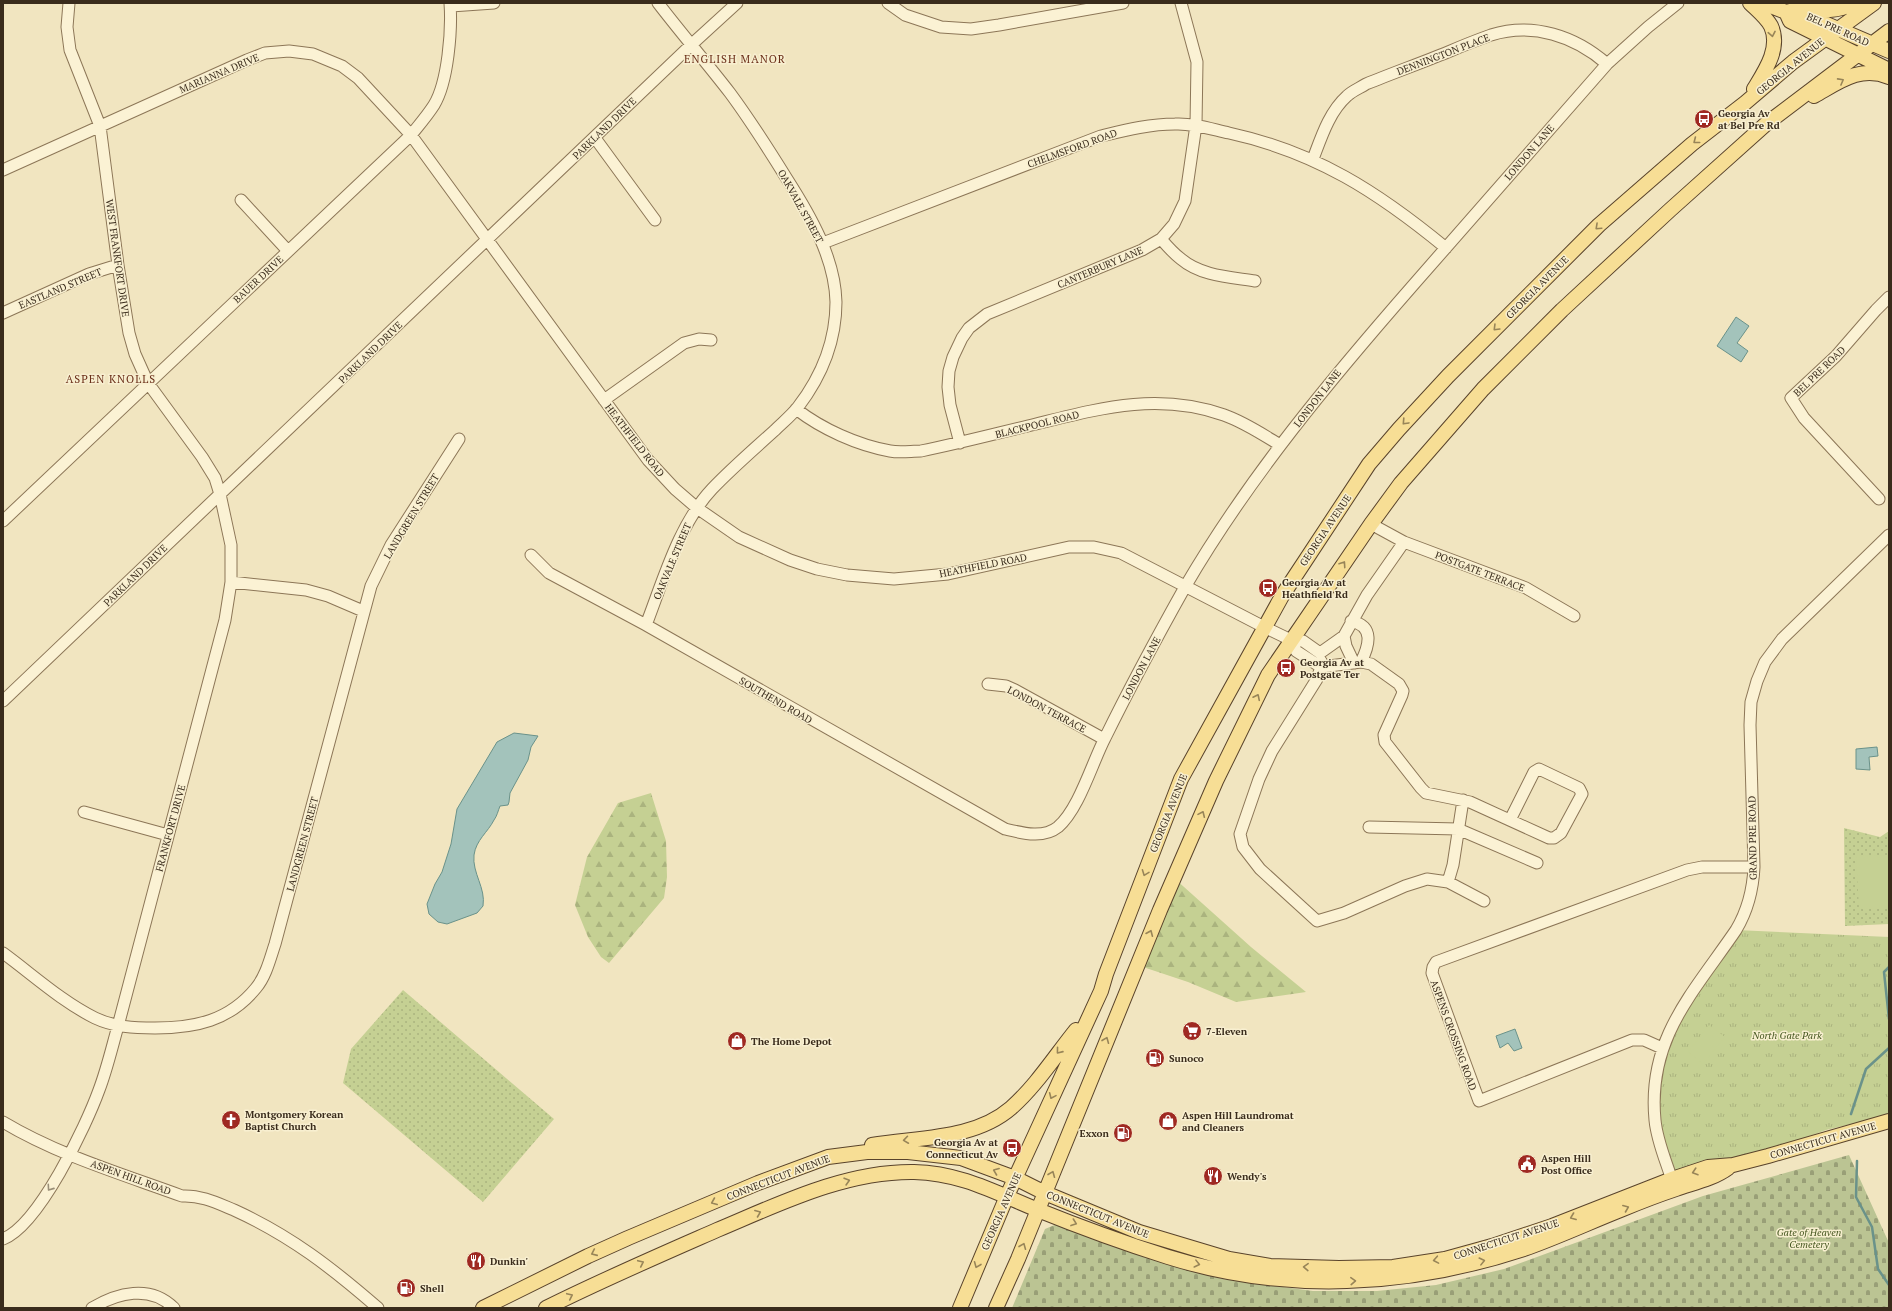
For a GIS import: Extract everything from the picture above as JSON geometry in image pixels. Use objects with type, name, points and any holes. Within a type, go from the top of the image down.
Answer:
[{"type":"main road","points":[[1745,103],[1770,64],[1774,38],[1770,26],[1750,3]]},
{"type":"main road","name":"BEL PRE ROAD","points":[[1763,3],[1786,12],[1794,10],[1889,51]]},
{"type":"main road","points":[[1768,3],[1809,10],[1830,11],[1842,9],[1856,3]]},
{"type":"main road","name":"GEORGIA AVENUE","points":[[960,1308],[1007,1196],[1101,991],[1106,974],[1181,779],[1282,596],[1369,464],[1448,376],[1599,225],[1692,144],[1745,103],[1793,62],[1874,3]]},
{"type":"main road","name":"BEL PRE ROAD","points":[[1786,12],[1790,21],[1889,70]]},
{"type":"main road","points":[[996,1308],[1148,938],[1216,780],[1268,675],[1371,524],[1402,483],[1483,388],[1562,310],[1670,210],[1770,121],[1889,31]]},
{"type":"main road","points":[[1770,121],[1852,75],[1869,73],[1889,77]]},
{"type":"main road","points":[[828,1157],[860,1147],[965,1131],[988,1123],[1011,1108],[1028,1090],[1092,1010]]},
{"type":"main road","name":"CONNECTICUT AVENUE","points":[[546,1308],[650,1259],[760,1212],[854,1178],[914,1172],[942,1175],[968,1181],[1007,1196],[1037,1210],[1169,1257],[1205,1266],[1281,1280],[1324,1282],[1408,1277],[1495,1258],[1543,1242],[1708,1167],[1733,1165],[1889,1121]]},
{"type":"main road","name":"CONNECTICUT AVENUE","points":[[483,1308],[628,1238],[758,1183],[828,1157],[867,1152],[893,1152],[945,1156],[979,1164],[1016,1178],[1044,1193],[1139,1232],[1229,1259],[1270,1266],[1339,1268],[1408,1265],[1444,1259],[1492,1246],[1673,1184]]},
{"type":"street","name":"WEST FRANKFORT DRIVE","points":[[69,3],[67,28],[70,50],[100,126],[118,265],[129,333],[135,354],[148,383],[202,457],[215,478],[220,494]]},
{"type":"street","points":[[450,4],[494,3]]},
{"type":"street","name":"OAKVALE STREET","points":[[646,625],[685,527],[697,508],[711,490],[796,409],[816,381],[824,364],[835,325],[836,301],[834,286],[823,243],[801,201],[766,144],[730,93],[658,3]]},
{"type":"street","name":"PARKLAND DRIVE","points":[[3,701],[691,45],[737,3]]},
{"type":"street","points":[[888,3],[905,15],[940,27],[971,29],[1123,3]]},
{"type":"street","name":"CANTERBURY LANE","points":[[960,443],[950,406],[948,388],[953,357],[969,328],[987,314],[1142,250],[1160,239],[1174,224],[1185,201],[1196,125],[1197,62],[1182,3]]},
{"type":"street","name":"LONDON LANE","points":[[1027,834],[1043,833],[1057,828],[1072,811],[1104,739],[1143,663],[1186,586],[1232,512],[1280,445],[1342,367],[1607,64],[1648,27],[1678,3]]},
{"type":"street","name":"BAUER DRIVE","points":[[3,521],[411,135],[434,105],[442,86],[449,43],[450,4]]},
{"type":"street","name":"DENNINGTON PLACE","points":[[1312,160],[1326,126],[1335,111],[1347,96],[1366,84],[1492,35],[1523,30],[1535,30],[1557,34],[1592,51],[1607,64]]},
{"type":"street","name":"MARIANNA DRIVE","points":[[3,170],[265,53],[289,51],[313,54],[342,66],[358,78],[411,135],[488,240]]},
{"type":"street","name":"CHELMSFORD ROAD","points":[[823,243],[1101,136],[1143,126],[1177,124],[1196,125],[1257,139],[1312,160],[1369,190],[1407,215],[1446,248]]},
{"type":"street","points":[[595,138],[655,220]]},
{"type":"street","points":[[240,200],[288,251]]},
{"type":"street","points":[[1160,239],[1181,260],[1196,269],[1215,275],[1255,280]]},
{"type":"street","name":"HEATHFIELD ROAD","points":[[488,240],[648,460],[675,489],[697,508],[739,537],[783,557],[817,569],[847,575],[894,579],[948,574],[1069,547],[1094,547],[1121,553],[1291,640]]},
{"type":"street","name":"EASTLAND STREET","points":[[3,313],[89,274],[118,265]]},
{"type":"street","name":"BEL PRE ROAD","points":[[1879,499],[1804,418],[1791,398],[1836,356],[1889,297]]},
{"type":"street","points":[[604,400],[684,343],[699,339],[711,340]]},
{"type":"street","name":"BLACKPOOL ROAD","points":[[796,409],[812,421],[835,432],[865,444],[891,451],[921,451],[960,443],[1104,407],[1143,403],[1182,404],[1224,415],[1251,428],[1280,445]]},
{"type":"street","name":"LANDGREEN STREET","points":[[3,953],[62,998],[96,1018],[118,1026],[132,1028],[174,1028],[210,1022],[236,1007],[256,988],[268,965],[275,944],[363,611],[371,586],[391,545],[459,439]]},
{"type":"street","name":"FRANKFORT DRIVE","points":[[3,1239],[19,1228],[31,1216],[56,1179],[70,1154],[99,1090],[118,1026],[225,620],[231,582],[231,544],[220,494]]},
{"type":"street","name":"POSTGATE TERRACE","points":[[1371,524],[1404,542],[1526,588],[1574,616]]},
{"type":"street","name":"GRAND PRE ROAD","points":[[1673,1184],[1662,1152],[1655,1121],[1655,1078],[1662,1048],[1681,1008],[1740,923],[1752,888],[1754,867],[1750,726],[1751,702],[1756,681],[1765,662],[1782,638],[1889,536]]},
{"type":"street","points":[[1320,653],[1344,636],[1351,621],[1367,595],[1404,542]]},
{"type":"street","name":"SOUTHEND ROAD","points":[[532,555],[549,573],[646,625],[991,822],[1005,829],[1027,834]]},
{"type":"street","points":[[231,582],[306,590],[328,596],[363,611]]},
{"type":"street","points":[[1351,621],[1362,625],[1366,630],[1369,640],[1369,646],[1357,662]]},
{"type":"street","points":[[1344,636],[1346,646],[1357,662]]},
{"type":"street","points":[[1320,653],[1303,641],[1291,640],[1296,651],[1321,667],[1357,662],[1371,664],[1399,684],[1404,691],[1384,735],[1385,742],[1393,754],[1426,793],[1463,800],[1549,838],[1554,838],[1561,833],[1582,794],[1579,788],[1539,769],[1534,772],[1510,820]]},
{"type":"street","points":[[1320,653],[1321,667],[1317,679],[1279,738],[1259,779],[1240,834],[1243,847],[1270,879],[1317,921],[1344,913],[1406,886],[1427,879],[1448,882],[1484,901]]},
{"type":"street","name":"LONDON TERRACE","points":[[988,684],[1006,686],[1015,690],[1104,739]]},
{"type":"street","points":[[1448,882],[1453,865],[1463,800]]},
{"type":"street","points":[[84,812],[168,835]]},
{"type":"street","points":[[1369,827],[1458,829],[1537,863]]},
{"type":"street","name":"ASPENS CROSSING ROAD","points":[[1662,1048],[1644,1040],[1632,1040],[1479,1101],[1432,973],[1433,967],[1436,962],[1687,870],[1702,867],[1754,867]]},
{"type":"street","name":"ASPEN HILL ROAD","points":[[3,1122],[70,1154],[182,1196],[194,1195],[217,1203],[260,1222],[302,1246],[378,1308]]},
{"type":"street","points":[[92,1308],[116,1295],[128,1293],[149,1294],[169,1303],[174,1308]]},
{"type":"green space","points":[[651,793],[666,841],[667,877],[664,898],[609,963],[601,957],[588,937],[575,905],[587,857],[618,803]]},
{"type":"green space","points":[[1844,828],[1880,837],[1889,831],[1889,924],[1845,926]]},
{"type":"green space","points":[[1889,855],[1889,908],[1859,909],[1856,856]]},
{"type":"green space","points":[[1174,878],[1251,947],[1306,992],[1236,1002],[1188,982],[1137,965]]},
{"type":"green space","name":"North Gate Park","points":[[1736,930],[1889,937],[1889,1115],[1826,1130],[1788,1144],[1672,1179],[1655,1121],[1662,1048]]},
{"type":"green space","points":[[403,990],[554,1119],[483,1202],[343,1083],[351,1049]]},
{"type":"green space","points":[[1709,1025],[1725,1037],[1703,1064],[1688,1052]]},
{"type":"green space","name":"Gate of Heaven Cemetery","points":[[1849,1155],[1889,1243],[1889,1308],[1012,1308],[1045,1229],[1057,1224],[1152,1258],[1223,1279],[1313,1291],[1377,1291],[1436,1285],[1504,1269],[1703,1196]]},
{"type":"water","points":[[1736,317],[1749,326],[1737,343],[1748,351],[1741,362],[1717,346]]},
{"type":"water","points":[[514,733],[538,736],[531,747],[528,760],[510,793],[508,805],[500,806],[492,824],[480,840],[475,850],[474,862],[483,893],[483,906],[477,913],[447,924],[438,922],[429,914],[427,904],[435,884],[442,872],[451,844],[457,809],[497,742]]},
{"type":"water","points":[[1877,747],[1878,756],[1869,757],[1870,770],[1856,769],[1856,749]]},
{"type":"water","points":[[1515,1029],[1522,1048],[1514,1051],[1508,1043],[1500,1048],[1496,1036]]},
{"type":"waterway","points":[[1889,967],[1884,972],[1889,1019]]},
{"type":"waterway","points":[[1851,1114],[1866,1069],[1889,1048]]},
{"type":"waterway","points":[[1857,1161],[1856,1197],[1872,1227],[1878,1269],[1889,1285]]},
{"type":"place","name":"Georgia Av at Bel Pre Rd","points":[[1704,119]]},
{"type":"place","name":"Georgia Av at Heathfield Rd","points":[[1268,588]]},
{"type":"place","name":"Georgia Av at Postgate Ter","points":[[1286,668]]},
{"type":"place","name":"7-Eleven","points":[[1192,1031]]},
{"type":"place","name":"The Home Depot","points":[[737,1041]]},
{"type":"place","name":"Sunoco","points":[[1155,1058]]},
{"type":"place","name":"Montgomery Korean Baptist Church","points":[[231,1120]]},
{"type":"place","name":"Aspen Hill Laundromat and Cleaners","points":[[1168,1121]]},
{"type":"place","name":"Exxon","points":[[1123,1133]]},
{"type":"place","name":"Georgia Av at Connecticut Av","points":[[1012,1148]]},
{"type":"place","name":"Aspen Hill Post Office","points":[[1527,1164]]},
{"type":"place","name":"Wendy's","points":[[1213,1176]]},
{"type":"place","name":"Dunkin'","points":[[476,1261]]},
{"type":"place","name":"Shell","points":[[406,1288]]},
{"type":"district","name":"ENGLISH MANOR","points":[[735,59]]},
{"type":"district","name":"ASPEN KNOLLS","points":[[111,379]]}]
